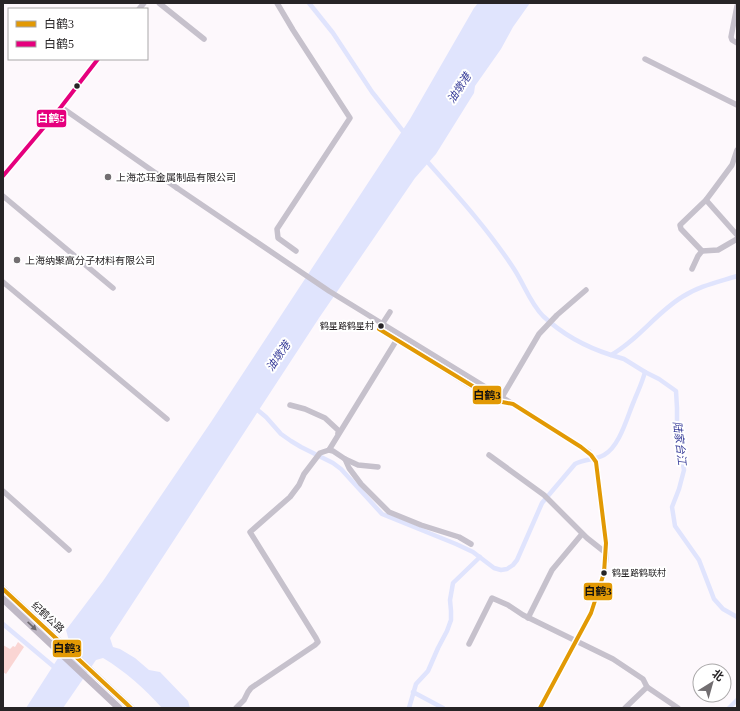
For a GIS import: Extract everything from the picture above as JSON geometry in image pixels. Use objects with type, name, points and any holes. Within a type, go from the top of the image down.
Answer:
[{"type":"main road","name":"纪鹤公路","points":[[3,589],[132,708]]},
{"type":"main road","name":"纪鹤公路","points":[[3,599],[119,708]]},
{"type":"street","points":[[159,3],[204,39]]},
{"type":"street","points":[[277,3],[350,118],[277,229],[278,238],[296,251]]},
{"type":"street","points":[[737,6],[731,37],[732,40],[737,43]]},
{"type":"street","points":[[645,59],[737,105]]},
{"type":"street","points":[[3,176],[61,107],[97,60]]},
{"type":"street","points":[[61,107],[329,291],[502,397],[581,447],[591,455],[596,462],[604,523],[606,553],[604,573],[595,603],[540,708]]},
{"type":"street","points":[[702,251],[681,229],[680,225],[706,200],[732,165],[737,150]]},
{"type":"street","points":[[3,196],[113,288]]},
{"type":"street","points":[[706,200],[737,235]]},
{"type":"street","points":[[692,269],[702,251],[722,248],[737,239]]},
{"type":"street","points":[[3,282],[167,419]]},
{"type":"street","points":[[502,397],[529,348],[543,329],[586,290]]},
{"type":"street","points":[[390,312],[379,329],[396,341],[497,401],[513,404]]},
{"type":"street","points":[[329,450],[396,341]]},
{"type":"street","points":[[290,405],[305,409],[325,418],[339,431],[338,434]]},
{"type":"street","points":[[236,708],[244,700],[251,688],[318,642],[250,532],[290,497],[299,485],[304,474],[323,451],[333,451],[358,465],[378,467]]},
{"type":"street","points":[[489,455],[544,494],[582,534],[606,553]]},
{"type":"street","points":[[345,459],[349,468],[361,484],[389,512],[421,526],[459,537],[471,544]]},
{"type":"street","points":[[3,491],[68,550]]},
{"type":"street","points":[[528,618],[552,570],[582,534]]},
{"type":"street","points":[[469,644],[492,598],[508,605],[528,618],[613,659],[643,679],[647,688],[678,708]]},
{"type":"street","points":[[625,708],[647,688]]},
{"type":"shaded area","points":[[18,642],[24,647],[6,674],[3,672],[3,645],[10,649],[13,646],[15,647]]},
{"type":"water","name":"油墩港","points":[[478,3],[530,3],[513,27],[501,49],[475,86],[474,93],[436,154],[415,178],[319,318],[110,638],[113,647],[120,649],[135,658],[149,670],[160,672],[188,701],[190,708],[162,708],[134,681],[103,658],[96,660],[63,708],[26,708],[69,641],[66,630],[103,581],[211,422],[410,119]]},
{"type":"waterway","points":[[309,3],[333,33],[372,92],[406,135]]},
{"type":"waterway","points":[[424,158],[471,212],[504,254],[538,311],[550,323],[566,334],[602,352],[611,355],[621,349],[673,303],[688,293],[737,276]]},
{"type":"waterway","name":"陆家台江","points":[[611,355],[624,359],[659,379],[676,391],[677,430],[684,470],[672,507],[675,526],[699,560],[714,599],[723,609],[737,617]]},
{"type":"waterway","points":[[254,407],[266,417],[281,434],[341,469],[382,514],[456,544],[473,552],[494,568],[501,570],[507,569],[517,560],[542,503],[575,464],[597,458],[610,451],[619,438],[645,372]]},
{"type":"waterway","points":[[409,708],[416,684],[428,671],[451,620],[450,600],[453,583],[480,557]]},
{"type":"waterway","points":[[3,624],[53,666]]},
{"type":"waterway","points":[[413,692],[443,708]]},
{"type":"waterway","name":"陆家台江","points":[[729,708],[737,700]]},
{"type":"transit line","name":"白鹤5","points":[[3,176],[61,107],[97,60]]},
{"type":"transit line","name":"白鹤3","points":[[381,326],[379,329],[497,401],[513,404],[581,447],[591,455],[596,462],[606,543],[604,573],[591,613],[540,708]]},
{"type":"transit line","name":"白鹤3","points":[[3,589],[131,708]]},
{"type":"place","name":"上海芯珏金属制品有限公司","points":[[108,177]]},
{"type":"place","name":"上海纳聚高分子材料有限公司","points":[[17,260]]},
{"type":"place","name":"鹤星路鹤星村","points":[[381,326]]},
{"type":"place","name":"鹤星路鹤联村","points":[[604,573]]}]
